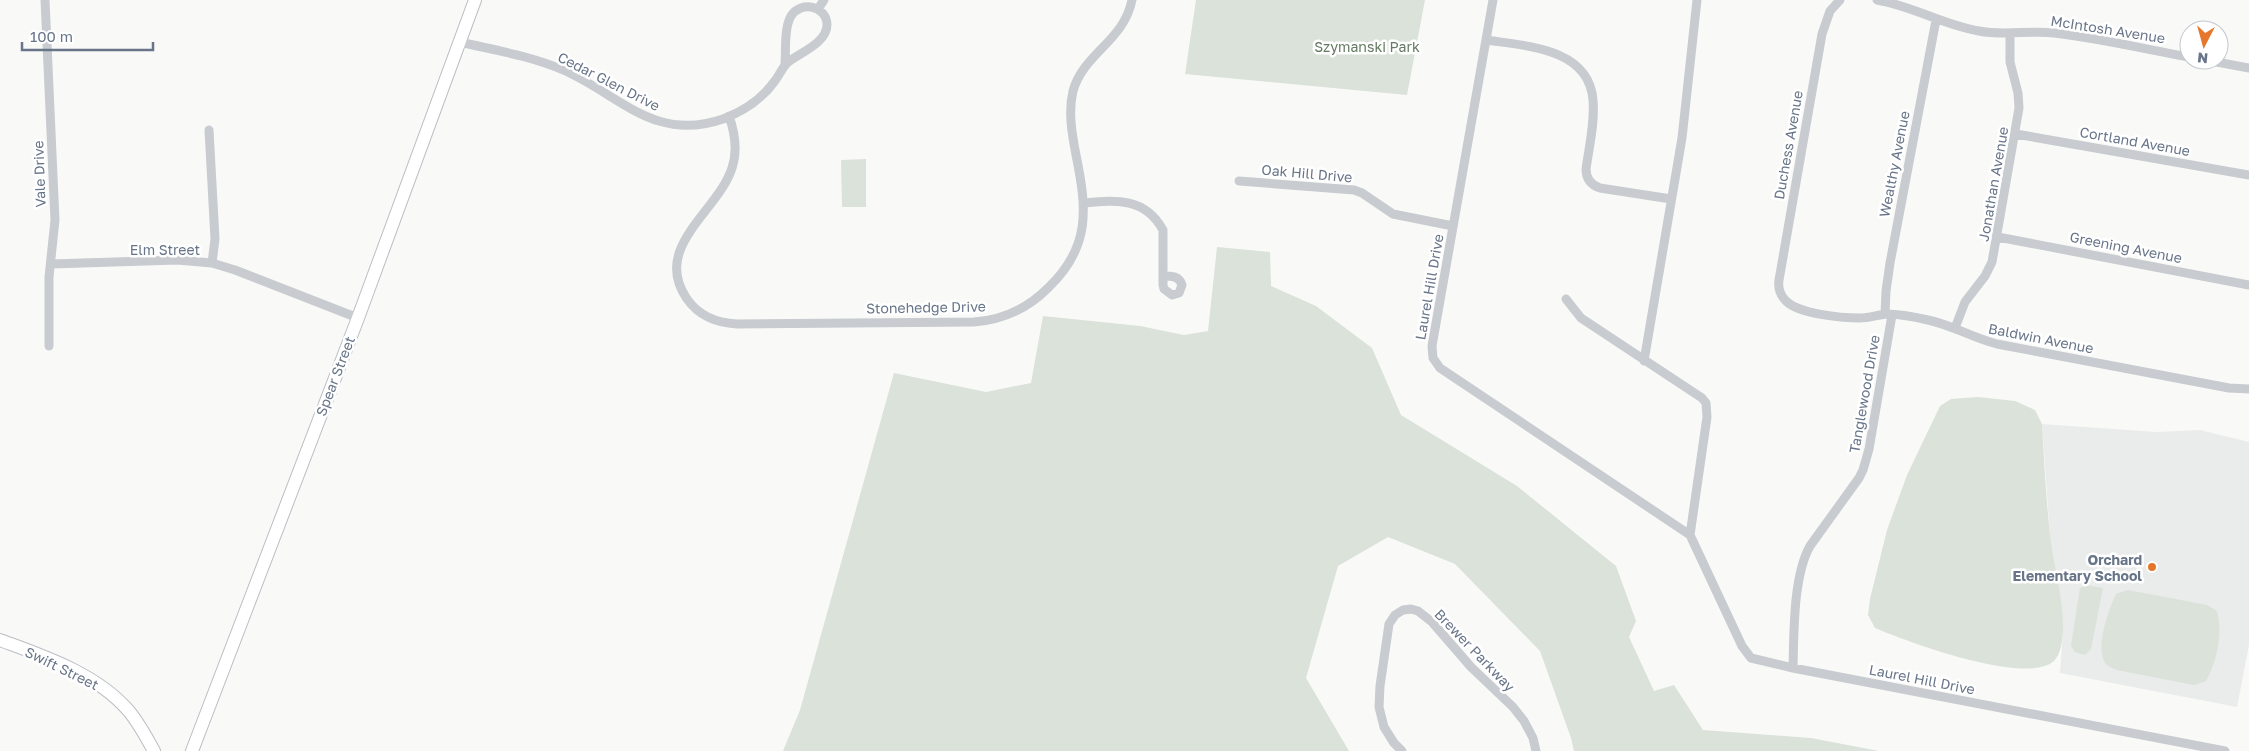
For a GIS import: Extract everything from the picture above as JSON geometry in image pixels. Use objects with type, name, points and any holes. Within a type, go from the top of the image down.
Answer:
[{"type":"main road","name":"Spear Street","points":[[192,751],[358,318],[475,0]]},
{"type":"main road","name":"Swift Street","points":[[0,640],[42,656],[91,680],[110,693],[128,709],[154,751]]},
{"type":"street","name":"Vale Drive","points":[[45,0],[54,197],[48,290],[49,346]]},
{"type":"street","points":[[818,9],[824,0]]},
{"type":"street","name":"Stonehedge Drive","points":[[730,116],[735,140],[733,166],[726,181],[684,240],[677,263],[678,281],[689,302],[702,314],[719,322],[736,324],[974,322],[995,319],[1014,312],[1042,294],[1067,268],[1080,242],[1084,221],[1084,203],[1072,129],[1072,97],[1083,70],[1120,29],[1132,0]]},
{"type":"street","name":"Laurel Hill Drive","points":[[1493,0],[1432,346],[1432,355],[1436,364],[1690,535],[1748,655],[1757,660],[2224,751]]},
{"type":"street","points":[[1644,360],[1684,121],[1697,0]]},
{"type":"street","name":"Duchess Avenue","points":[[1779,290],[1782,259],[1822,34],[1825,20],[1840,0]]},
{"type":"street","name":"McIntosh Avenue","points":[[1877,0],[1905,6],[1936,20],[1958,27],[2010,34],[2054,33],[2179,55]]},
{"type":"street","name":"Cedar Glen Drive","points":[[460,42],[561,69],[635,112],[656,121],[693,125],[730,116],[762,97],[785,64],[820,39],[825,33],[826,22],[823,14],[818,9],[806,6],[792,14],[789,22],[785,64]]},
{"type":"street","name":"Wealthy Avenue","points":[[1889,314],[1886,291],[1890,263],[1936,20]]},
{"type":"street","name":"Jonathan Avenue","points":[[1956,328],[1964,302],[1989,269],[1998,238],[2016,134],[2019,99],[2010,62],[2010,34]]},
{"type":"street","points":[[1486,40],[1554,52],[1570,61],[1583,74],[1590,86],[1593,99],[1586,169],[1587,177],[1591,183],[1600,188],[1671,199]]},
{"type":"street","points":[[2229,64],[2249,68]]},
{"type":"street","points":[[209,130],[215,239],[212,263]]},
{"type":"street","name":"Cortland Avenue","points":[[2016,134],[2249,176]]},
{"type":"street","name":"Oak Hill Drive","points":[[1239,181],[1354,190],[1362,192],[1393,214],[1453,226]]},
{"type":"street","points":[[1084,203],[1123,201],[1145,210],[1163,230],[1164,276]]},
{"type":"street","name":"Greening Avenue","points":[[1998,238],[2249,284]]},
{"type":"street","name":"Elm Street","points":[[51,264],[177,260],[212,263],[235,270],[358,318]]},
{"type":"street","name":"Baldwin Avenue","points":[[1779,290],[1782,297],[1792,305],[1818,312],[1848,318],[1889,314],[1928,320],[1956,328],[1978,339],[1997,344],[2229,388],[2249,389]]},
{"type":"street","points":[[1566,299],[1581,318],[1702,398],[1706,403],[1707,417],[1690,535]]},
{"type":"street","name":"Tanglewood Drive","points":[[1793,668],[1796,608],[1805,558],[1810,546],[1864,470],[1869,449],[1889,314]]},
{"type":"street","name":"Brewer Parkway","points":[[1402,751],[1394,743],[1384,727],[1379,707],[1380,686],[1389,624],[1395,615],[1402,610],[1411,609],[1418,611],[1432,622],[1471,667],[1513,707],[1524,721],[1533,738],[1536,751]]},
{"type":"shaded area","name":"Orchard Elementary School","points":[[2042,424],[2156,432],[2200,430],[2249,442],[2249,645],[2237,707],[2060,673],[2063,632],[2061,600],[2050,535]]},
{"type":"green space","name":"Szymanski Park","points":[[1196,0],[1425,0],[1407,95],[1185,74]]},
{"type":"green space","points":[[866,159],[866,207],[842,207],[841,160]]},
{"type":"green space","points":[[1217,247],[1270,252],[1271,286],[1316,306],[1372,348],[1401,415],[1517,486],[1616,566],[1636,621],[1629,637],[1654,691],[1674,685],[1703,730],[1811,738],[1879,751],[1574,751],[1540,651],[1455,564],[1388,537],[1338,566],[1306,678],[1349,751],[783,751],[800,710],[894,373],[986,392],[1031,383],[1043,316],[1140,326],[1184,335],[1208,331]]},
{"type":"green space","points":[[1978,397],[2015,401],[2035,410],[2042,424],[2049,520],[2060,595],[2063,632],[2058,655],[2054,661],[2040,667],[2019,668],[1994,665],[1939,651],[1875,628],[1868,615],[1870,599],[1887,530],[1907,475],[1940,406],[1951,399]]},
{"type":"green space","points":[[2086,585],[2103,588],[2091,649],[2085,655],[2075,652],[2071,646],[2080,588]]},
{"type":"green space","points":[[2128,590],[2207,605],[2217,611],[2219,620],[2218,647],[2206,681],[2194,685],[2117,670],[2106,664],[2102,649],[2104,629],[2116,594]]},
{"type":"place","name":"Orchard Elementary School","points":[[2152,567]]}]
